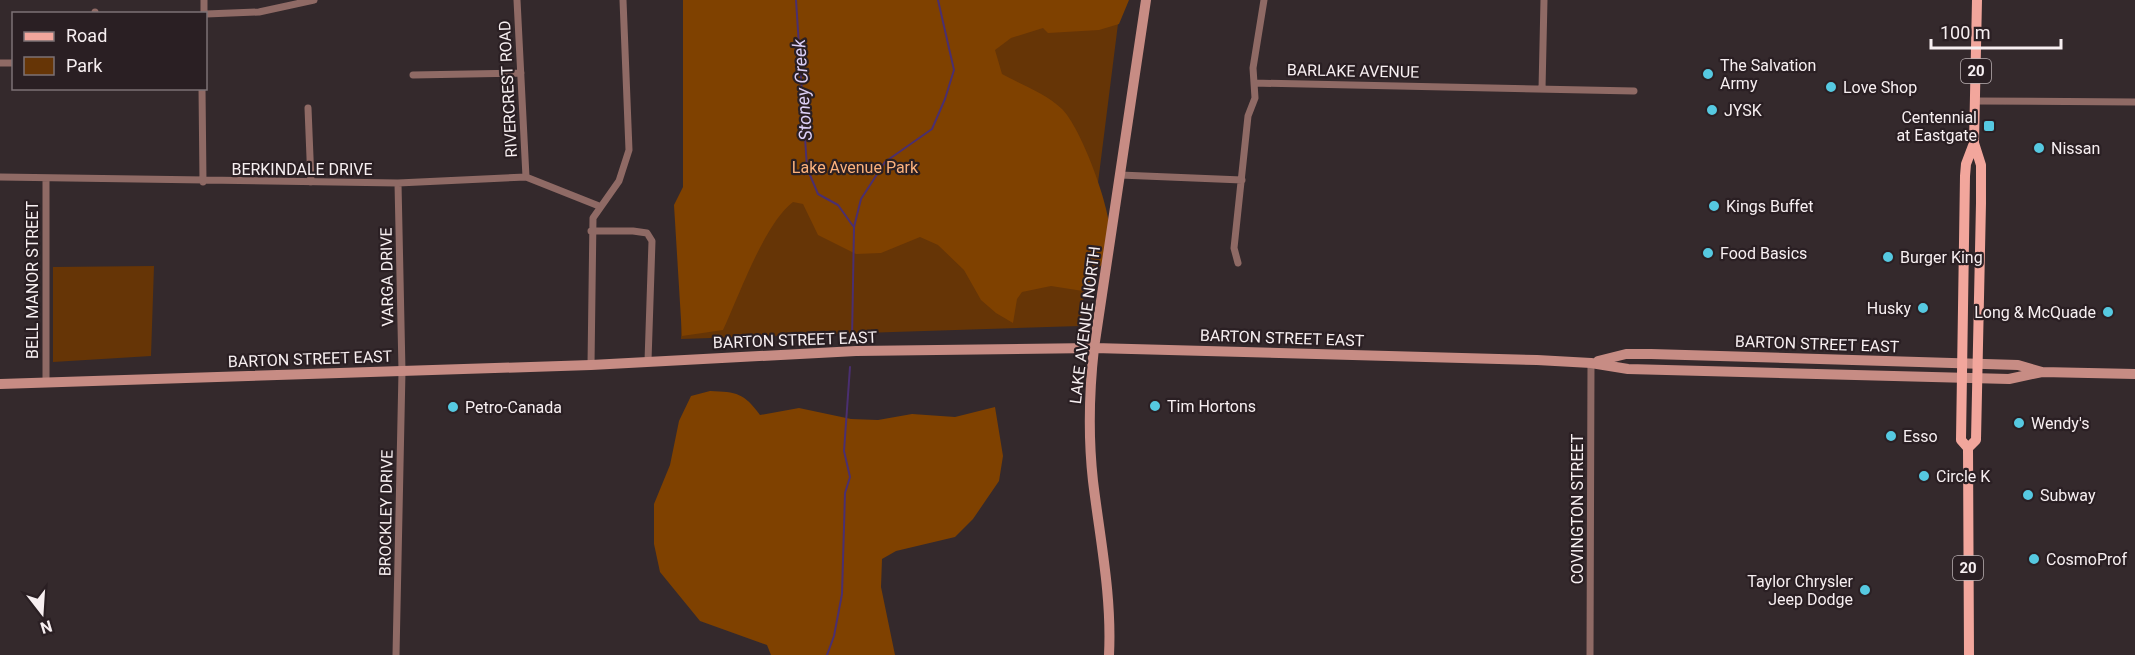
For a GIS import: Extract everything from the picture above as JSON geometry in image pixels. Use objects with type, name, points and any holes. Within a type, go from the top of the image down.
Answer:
[{"type":"main road","name":"LAKE AVENUE NORTH","points":[[1109,655],[1109,605],[1089,428],[1094,348],[1146,0]]},
{"type":"main road","name":"20","points":[[1969,655],[1968,448],[1960,440],[1965,176],[1966,164],[1974,143],[1977,0]]},
{"type":"main road","name":"20","points":[[1968,448],[1976,440],[1981,165],[1974,143]]},
{"type":"main road","name":"BARTON STREET EAST","points":[[0,384],[591,365],[856,351],[1094,348],[1592,363],[1628,369],[1840,375],[2009,379],[2042,372],[2135,374]]},
{"type":"main road","name":"BARTON STREET EAST","points":[[1592,363],[1626,354],[1977,363],[2018,365],[2042,372]]},
{"type":"main road","points":[[1840,375],[1841,360]]},
{"type":"street","points":[[207,14],[259,12],[315,0]]},
{"type":"street","name":"RIVERCREST ROAD","points":[[517,0],[526,177]]},
{"type":"street","points":[[591,365],[591,231],[599,206],[619,181],[629,150],[623,0]]},
{"type":"street","points":[[1238,263],[1234,248],[1248,116],[1255,98],[1255,52],[1264,0]]},
{"type":"street","points":[[1542,89],[1544,0]]},
{"type":"street","points":[[412,75],[520,73]]},
{"type":"street","name":"BARLAKE AVENUE","points":[[1254,83],[1634,91]]},
{"type":"street","points":[[202,90],[203,182]]},
{"type":"street","points":[[1976,100],[2135,102]]},
{"type":"street","points":[[308,108],[311,182]]},
{"type":"street","points":[[1120,176],[1242,180]]},
{"type":"street","name":"BERKINDALE DRIVE","points":[[0,177],[203,182],[398,183],[526,177],[599,206]]},
{"type":"street","name":"BELL MANOR STREET","points":[[45,178],[46,381]]},
{"type":"street","name":"VARGA DRIVE","points":[[398,183],[402,371]]},
{"type":"street","points":[[591,231],[647,233],[652,241],[648,361]]},
{"type":"street","name":"COVINGTON STREET","points":[[1590,655],[1592,363]]},
{"type":"street","name":"BROCKLEY DRIVE","points":[[396,655],[402,371]]},
{"type":"green space","name":"Lake Avenue Park","points":[[683,0],[1129,0],[1119,24],[1099,30],[1048,33],[1043,28],[1011,38],[995,50],[1002,74],[1041,94],[1062,109],[1086,149],[1109,221],[1110,241],[1098,271],[1083,291],[1051,286],[1022,292],[1017,299],[1013,323],[996,313],[981,300],[964,270],[938,245],[920,237],[881,253],[856,254],[818,235],[803,204],[793,202],[782,212],[762,243],[723,330],[682,336],[674,205],[683,187]]},
{"type":"green space","name":"Lake Avenue Park","points":[[694,0],[1121,0],[1080,326],[681,339]]},
{"type":"green space","points":[[154,266],[151,356],[53,362],[53,267]]},
{"type":"green space","points":[[710,391],[739,395],[749,402],[760,415],[799,408],[851,419],[878,420],[912,414],[955,417],[995,407],[1003,456],[999,481],[973,519],[955,537],[896,551],[882,559],[881,587],[895,655],[771,655],[767,645],[700,621],[660,572],[654,544],[654,504],[670,465],[679,421],[691,396]]},
{"type":"waterway","name":"Stoney Creek","points":[[796,0],[807,168],[818,194],[838,205],[853,226]]},
{"type":"waterway","points":[[852,340],[854,227],[861,199],[885,162],[932,129],[954,70],[938,0]]},
{"type":"waterway","name":"Stoney Creek","points":[[827,655],[834,636],[842,594],[845,493],[850,477],[844,451],[850,367]]},
{"type":"place","name":"The Salvation Army","points":[[1708,74]]},
{"type":"place","name":"Love Shop","points":[[1831,87]]},
{"type":"place","name":"JYSK","points":[[1712,110]]},
{"type":"place","name":"Centennial at Eastgate","points":[[1989,126]]},
{"type":"place","name":"Nissan","points":[[2039,148]]},
{"type":"place","name":"Kings Buffet","points":[[1714,206]]},
{"type":"place","name":"Food Basics","points":[[1708,253]]},
{"type":"place","name":"Burger King","points":[[1888,257]]},
{"type":"place","name":"Husky","points":[[1923,308]]},
{"type":"place","name":"Long & McQuade","points":[[2108,312]]},
{"type":"place","name":"Tim Hortons","points":[[1155,406]]},
{"type":"place","name":"Petro-Canada","points":[[453,407]]},
{"type":"place","name":"Wendy's","points":[[2019,423]]},
{"type":"place","name":"Esso","points":[[1891,436]]},
{"type":"place","name":"Circle K","points":[[1924,476]]},
{"type":"place","name":"Subway","points":[[2028,495]]},
{"type":"place","name":"CosmoProf","points":[[2034,559]]},
{"type":"place","name":"Taylor Chrysler Jeep Dodge","points":[[1865,590]]}]
